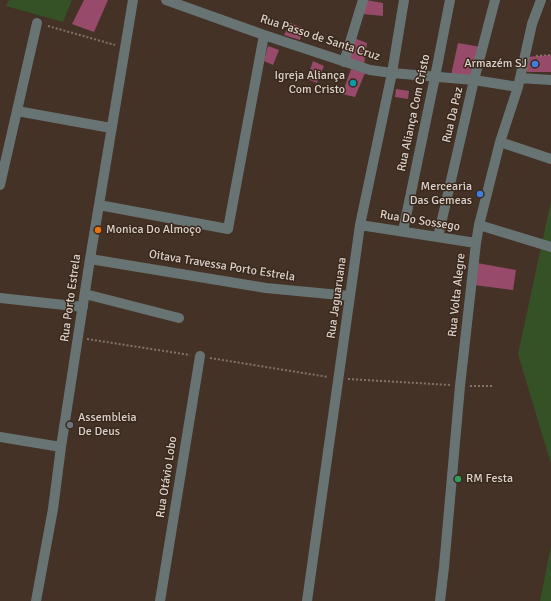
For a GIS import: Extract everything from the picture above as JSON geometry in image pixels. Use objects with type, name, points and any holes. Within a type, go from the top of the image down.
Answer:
[{"type":"street","name":"Rua Porto Estrela","points":[[36,601],[53,509],[90,258],[133,0]]},
{"type":"street","name":"Rua Passo de Santa Cruz","points":[[166,0],[264,35],[370,70],[392,74],[519,83],[551,80]]},
{"type":"street","points":[[344,62],[363,0]]},
{"type":"street","name":"Rua Jaguaruana","points":[[307,601],[360,225],[392,74],[404,0]]},
{"type":"street","name":"Rua Aliança Com Cristo","points":[[403,231],[450,0]]},
{"type":"street","name":"Rua Da Paz","points":[[438,237],[474,80],[495,0]]},
{"type":"street","name":"Rua Volta Alegre","points":[[440,601],[460,386],[479,225],[500,142],[519,83],[532,24],[541,0]]},
{"type":"street","points":[[0,185],[37,23]]},
{"type":"street","points":[[99,205],[228,229],[264,35]]},
{"type":"street","points":[[17,111],[111,128]]},
{"type":"street","points":[[500,142],[551,159]]},
{"type":"street","name":"Rua Do Sossego","points":[[360,225],[476,243]]},
{"type":"street","points":[[479,225],[551,247]]},
{"type":"street","name":"Oitava Travessa Porto Estrela","points":[[90,258],[266,288],[350,296]]},
{"type":"street","points":[[85,294],[179,318]]},
{"type":"street","points":[[0,298],[83,307]]},
{"type":"street","name":"Rua Otávio Lobo","points":[[160,601],[200,356]]},
{"type":"street","points":[[0,437],[61,448]]},
{"type":"path","points":[[37,23],[125,48]]},
{"type":"path","points":[[525,56],[551,55]]},
{"type":"path","points":[[78,338],[200,356],[338,379],[460,386],[493,386]]},
{"type":"green space","points":[[9,0],[72,0],[63,22],[6,6]]},
{"type":"green space","points":[[551,201],[551,464],[518,354]]},
{"type":"green space","points":[[551,546],[551,601],[540,601]]},
{"type":"building","points":[[84,0],[108,0],[94,32],[72,24]]},
{"type":"building","points":[[366,0],[383,3],[383,16],[363,14]]},
{"type":"building","points":[[290,23],[303,28],[300,40],[284,35]]},
{"type":"building","points":[[354,38],[367,43],[364,65],[347,60]]},
{"type":"building","points":[[458,43],[481,47],[473,77],[451,75]]},
{"type":"building","points":[[268,46],[279,50],[273,65],[264,61]]},
{"type":"building","points":[[551,55],[551,72],[527,72],[527,57]]},
{"type":"building","points":[[313,61],[324,66],[317,83],[307,79]]},
{"type":"building","name":"Igreja Aliança Com Cristo","points":[[351,69],[365,73],[355,97],[342,94]]},
{"type":"building","points":[[396,89],[409,91],[408,99],[395,97]]},
{"type":"building","points":[[477,263],[516,270],[513,290],[474,285]]},
{"type":"place","name":"Armazém SJ","points":[[535,64]]},
{"type":"place","name":"Igreja Aliança Com Cristo","points":[[353,83]]},
{"type":"place","name":"Mercearia Das Gemeas","points":[[480,194]]},
{"type":"place","name":"Monica Do Almoço","points":[[98,230]]},
{"type":"place","name":"Assembleia De Deus","points":[[70,425]]},
{"type":"place","name":"RM Festa","points":[[458,479]]}]
